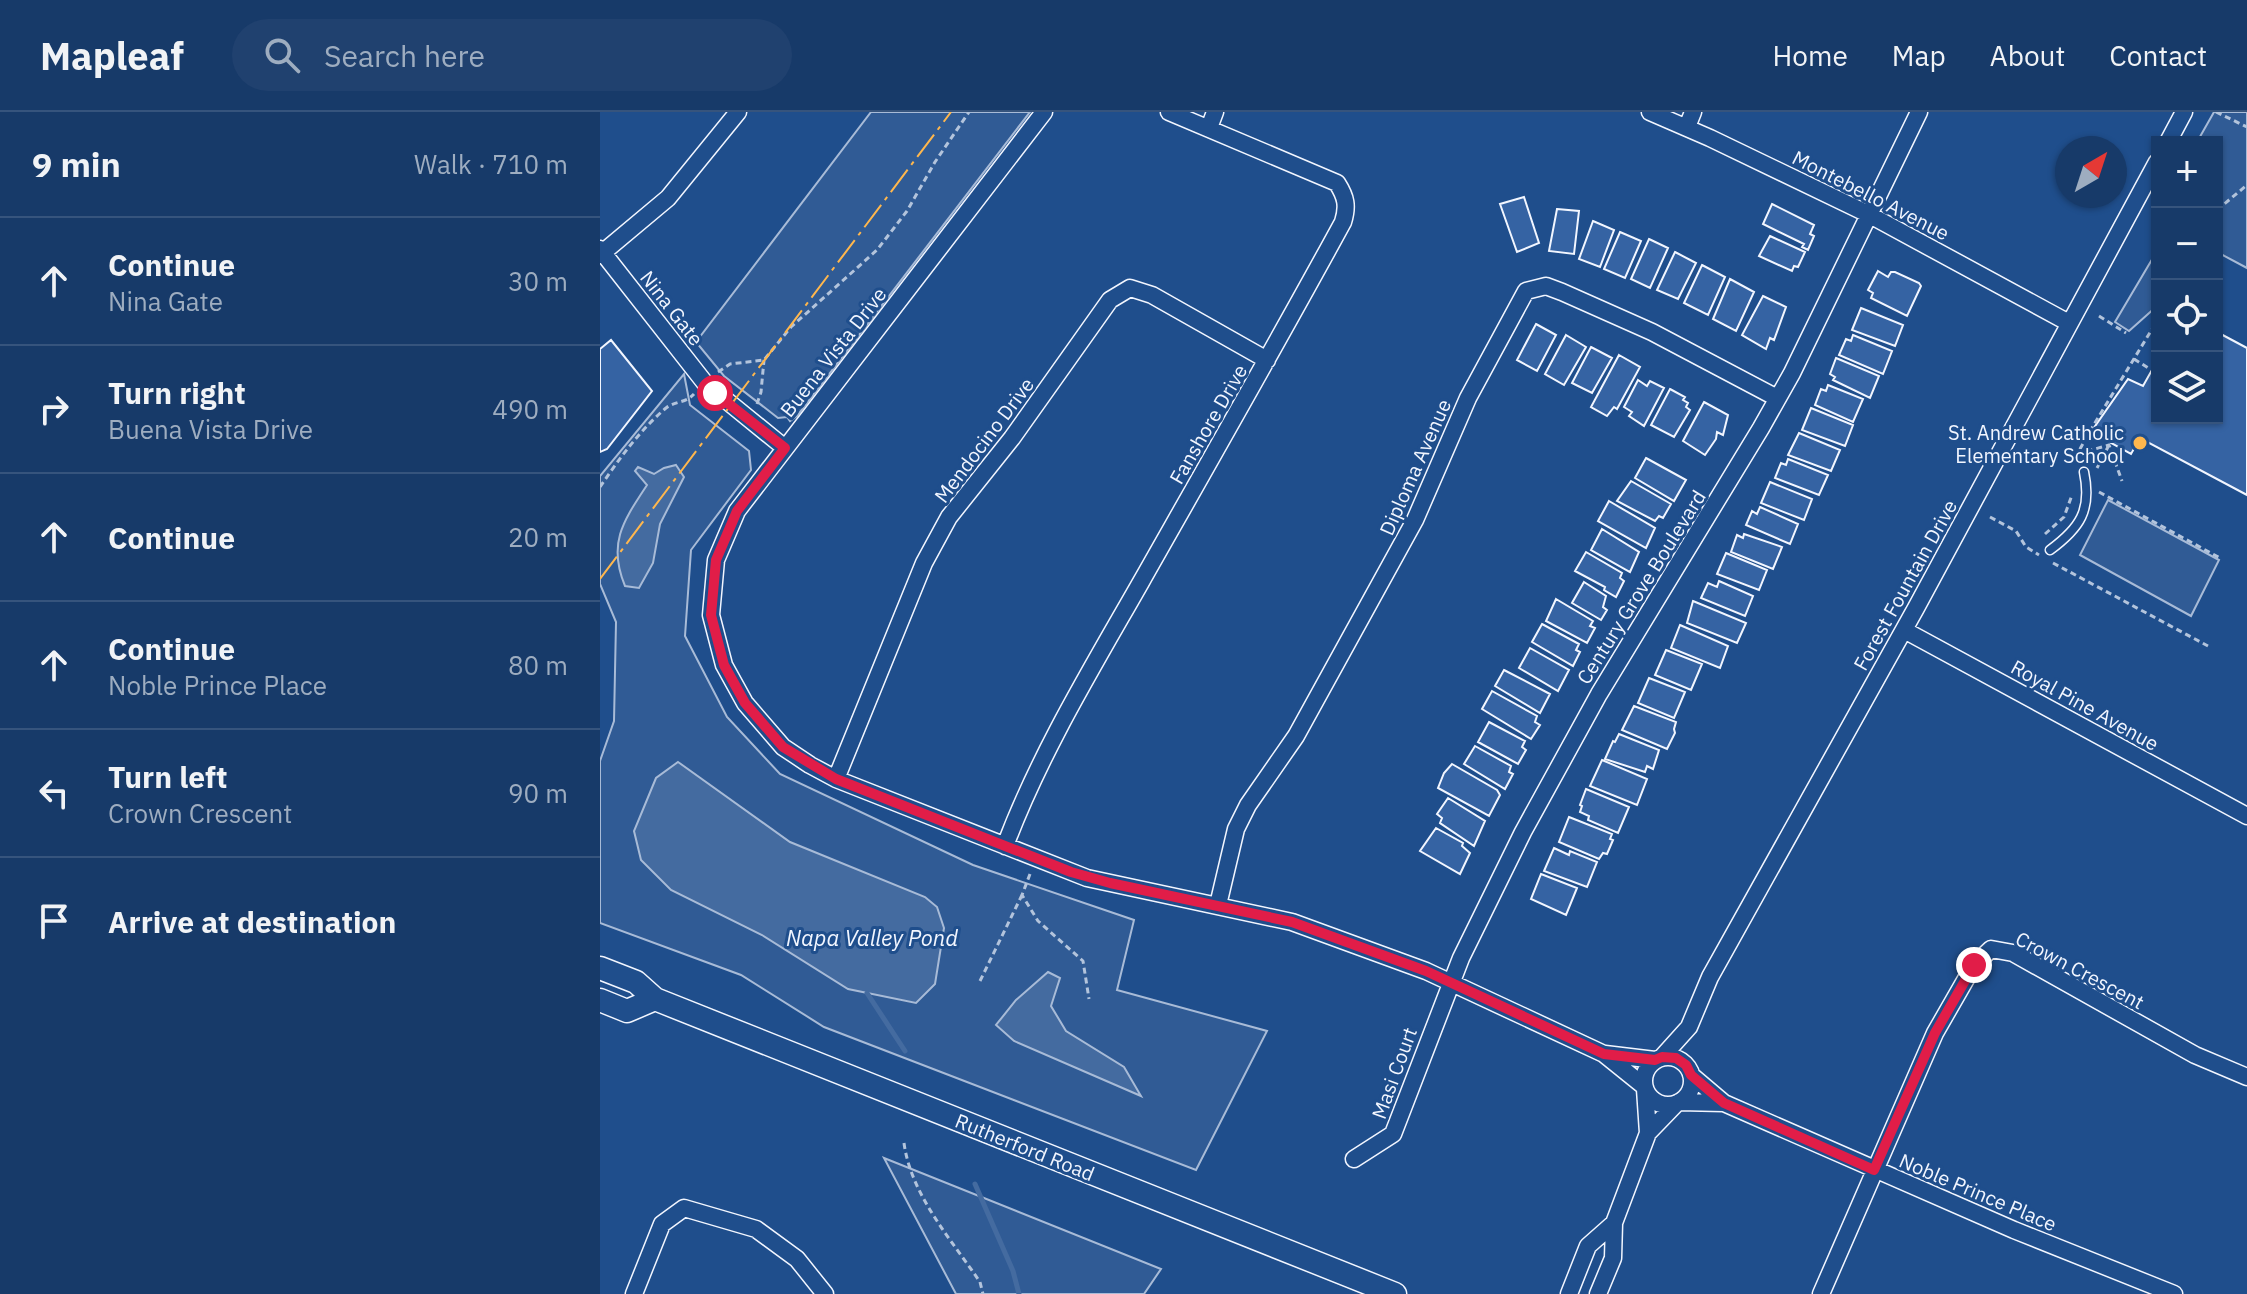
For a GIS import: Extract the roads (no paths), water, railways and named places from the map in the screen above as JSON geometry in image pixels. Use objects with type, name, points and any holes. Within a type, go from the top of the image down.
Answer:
[{"type":"main road","name":"Rutherford Road","points":[[600,968],[636,982],[655,999],[1395,1294]]},
{"type":"main road","points":[[600,1000],[627,1011],[655,999]]},
{"type":"street","points":[[601,252],[668,198],[738,112]]},
{"type":"street","name":"Buena Vista Drive","points":[[1044,112],[737,511],[716,560],[711,615],[724,665],[745,703],[783,747],[836,779],[1087,878],[1292,922],[1426,971],[1604,1054],[1645,1088]]},
{"type":"street","name":"Fanshore Drive","points":[[1005,846],[1025,793],[1343,222],[1347,207],[1337,183],[1169,112]]},
{"type":"street","points":[[1209,128],[1215,112]]},
{"type":"street","name":"Montebello Avenue","points":[[1650,112],[1690,119],[2069,323]]},
{"type":"street","name":"Century Grove Boulevard","points":[[1450,983],[1523,832],[1599,694],[1724,491],[1777,398],[1919,112]]},
{"type":"street","points":[[2171,136],[2184,112]]},
{"type":"street","name":"Forest Fountain Drive","points":[[1658,1059],[1689,1027],[1710,977],[1904,630],[2151,173]]},
{"type":"street","name":"Nina Gate","points":[[601,252],[705,383],[785,448]]},
{"type":"street","name":"Diploma Avenue","points":[[1218,905],[1236,829],[1248,805],[1296,736],[1415,520],[1468,398],[1526,291],[1546,286],[1562,292],[1652,332],[1777,398]]},
{"type":"street","name":"Mendocino Drive","points":[[836,779],[924,563],[949,517],[1036,405],[1110,300],[1130,288],[1152,295],[1267,360]]},
{"type":"street","name":"Royal Pine Avenue","points":[[1904,630],[2247,816]]},
{"type":"street","name":"Crown Crescent","points":[[1874,1170],[1935,1033],[1974,965],[1991,949],[2013,953],[2195,1055],[2247,1077]]},
{"type":"street","name":"Masi Court","points":[[1354,1159],[1393,1134],[1450,983]]},
{"type":"street","name":"Forest Fountain Drive","points":[[1689,1027],[1690,1073]]},
{"type":"street","name":"Buena Vista Drive","points":[[1604,1054],[1658,1059]]},
{"type":"street","points":[[1598,1294],[1613,1258],[1614,1223],[1648,1133],[1689,1092],[1690,1073],[1676,1058],[1658,1059],[1645,1073],[1648,1133]]},
{"type":"street","name":"Noble Prince Place","points":[[1690,1073],[1724,1103],[2014,1230],[2174,1294]]},
{"type":"street","points":[[1645,1088],[1659,1104],[1678,1102]]},
{"type":"street","name":"Noble Prince Place","points":[[1678,1102],[1724,1103]]},
{"type":"street","points":[[1821,1294],[1874,1170]]},
{"type":"street","points":[[634,1294],[662,1224],[684,1208],[756,1229],[797,1259],[825,1294]]},
{"type":"street","points":[[1569,1294],[1588,1246],[1614,1223]]},
{"type":"lane","points":[[2050,550],[2075,528],[2082,514],[2089,493],[2084,472]]},
{"type":"water","points":[[676,465],[684,477],[660,524],[653,563],[639,588],[625,586],[620,571],[618,544],[625,521],[647,485],[635,471],[638,467],[654,474]]},
{"type":"water","name":"Napa Valley Pond","points":[[678,762],[790,842],[925,897],[937,907],[944,928],[935,984],[916,1003],[848,989],[762,935],[671,890],[641,860],[634,831],[656,778]]},
{"type":"water","points":[[1048,972],[1060,978],[1051,1006],[1066,1031],[1124,1067],[1141,1096],[1014,1041],[996,1025],[1016,1000]]},
{"type":"waterway","points":[[867,993],[905,1051]]},
{"type":"waterway","points":[[975,1184],[1013,1271],[1019,1294]]},
{"type":"place","name":"St. Andrew Catholic Elementary School","points":[[2140,443]]}]
